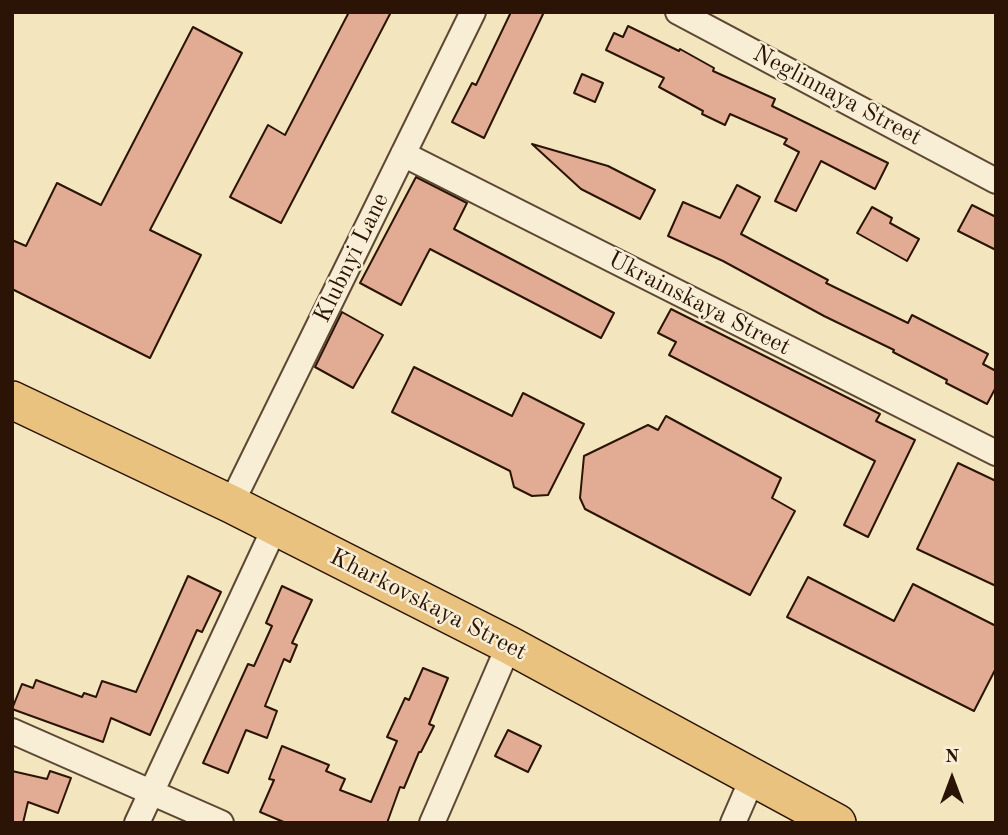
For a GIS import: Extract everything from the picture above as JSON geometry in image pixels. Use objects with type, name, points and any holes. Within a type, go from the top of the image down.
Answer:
[{"type":"highway","name":"Kharkovskaya Street","points":[[12,400],[231,504],[509,645],[838,823]]},
{"type":"street","name":"Klubnyi Lane","points":[[231,504],[473,12]]},
{"type":"street","name":"Neglinnaya Street","points":[[678,12],[996,181]]},
{"type":"street","name":"Ukrainskaya Street","points":[[403,154],[996,453]]},
{"type":"street","points":[[137,823],[275,527]]},
{"type":"street","points":[[432,823],[509,645]]},
{"type":"street","points":[[12,731],[220,823]]},
{"type":"street","points":[[733,823],[753,777]]},
{"type":"building","points":[[349,12],[391,12],[281,223],[230,197],[268,125],[285,135]]},
{"type":"building","points":[[511,12],[544,12],[484,138],[452,122],[472,83],[476,85]]},
{"type":"building","points":[[628,26],[679,51],[680,49],[714,68],[713,71],[775,99],[772,106],[888,163],[875,189],[821,161],[796,211],[775,201],[799,152],[784,144],[787,139],[730,114],[725,125],[702,114],[703,111],[659,87],[664,78],[606,50],[614,33],[623,37]]},
{"type":"building","points":[[193,27],[242,53],[150,230],[201,255],[150,358],[12,289],[12,240],[26,246],[57,183],[101,205]]},
{"type":"building","points":[[582,74],[603,83],[595,102],[574,93]]},
{"type":"building","points":[[532,144],[608,166],[655,190],[640,219],[581,189]]},
{"type":"building","points":[[416,177],[467,203],[454,229],[614,313],[601,338],[430,249],[401,305],[360,283]]},
{"type":"building","points":[[737,185],[760,197],[741,234],[828,280],[826,283],[908,323],[912,315],[988,354],[983,364],[996,371],[996,387],[987,404],[946,383],[947,380],[893,352],[894,350],[824,316],[723,261],[668,236],[683,202],[720,218]]},
{"type":"building","points":[[972,205],[996,217],[996,250],[958,231]]},
{"type":"building","points":[[872,207],[892,218],[890,223],[919,239],[907,261],[857,233]]},
{"type":"building","points":[[671,309],[880,414],[876,421],[915,440],[868,537],[844,525],[875,461],[669,355],[676,342],[658,333]]},
{"type":"building","points":[[342,312],[383,335],[353,388],[315,367]]},
{"type":"building","points":[[414,367],[512,416],[523,393],[584,424],[548,495],[532,496],[514,487],[510,471],[392,412]]},
{"type":"building","points":[[666,416],[781,478],[772,498],[795,511],[750,595],[585,509],[580,498],[584,456],[648,425],[658,430]]},
{"type":"building","points":[[958,463],[996,481],[996,586],[917,549]]},
{"type":"building","points":[[188,576],[221,592],[202,632],[197,630],[150,735],[111,718],[103,742],[12,709],[22,684],[33,688],[36,680],[82,697],[84,693],[96,697],[102,681],[136,692]]},
{"type":"building","points":[[808,577],[894,621],[913,584],[996,626],[996,668],[974,711],[787,617]]},
{"type":"building","points":[[282,586],[312,600],[292,643],[297,645],[290,662],[284,659],[265,706],[277,711],[267,738],[246,730],[228,773],[203,763],[248,664],[254,666],[272,626],[266,623]]},
{"type":"building","points":[[423,668],[448,678],[429,724],[434,726],[419,752],[404,788],[400,787],[387,823],[286,823],[260,812],[274,780],[269,779],[282,746],[329,765],[326,771],[345,779],[340,790],[371,802],[397,741],[387,737],[405,698],[409,700]]},
{"type":"building","points":[[508,730],[541,746],[528,772],[495,756]]},
{"type":"building","points":[[12,771],[47,779],[50,771],[71,778],[58,813],[28,802],[23,823],[12,823]]}]
